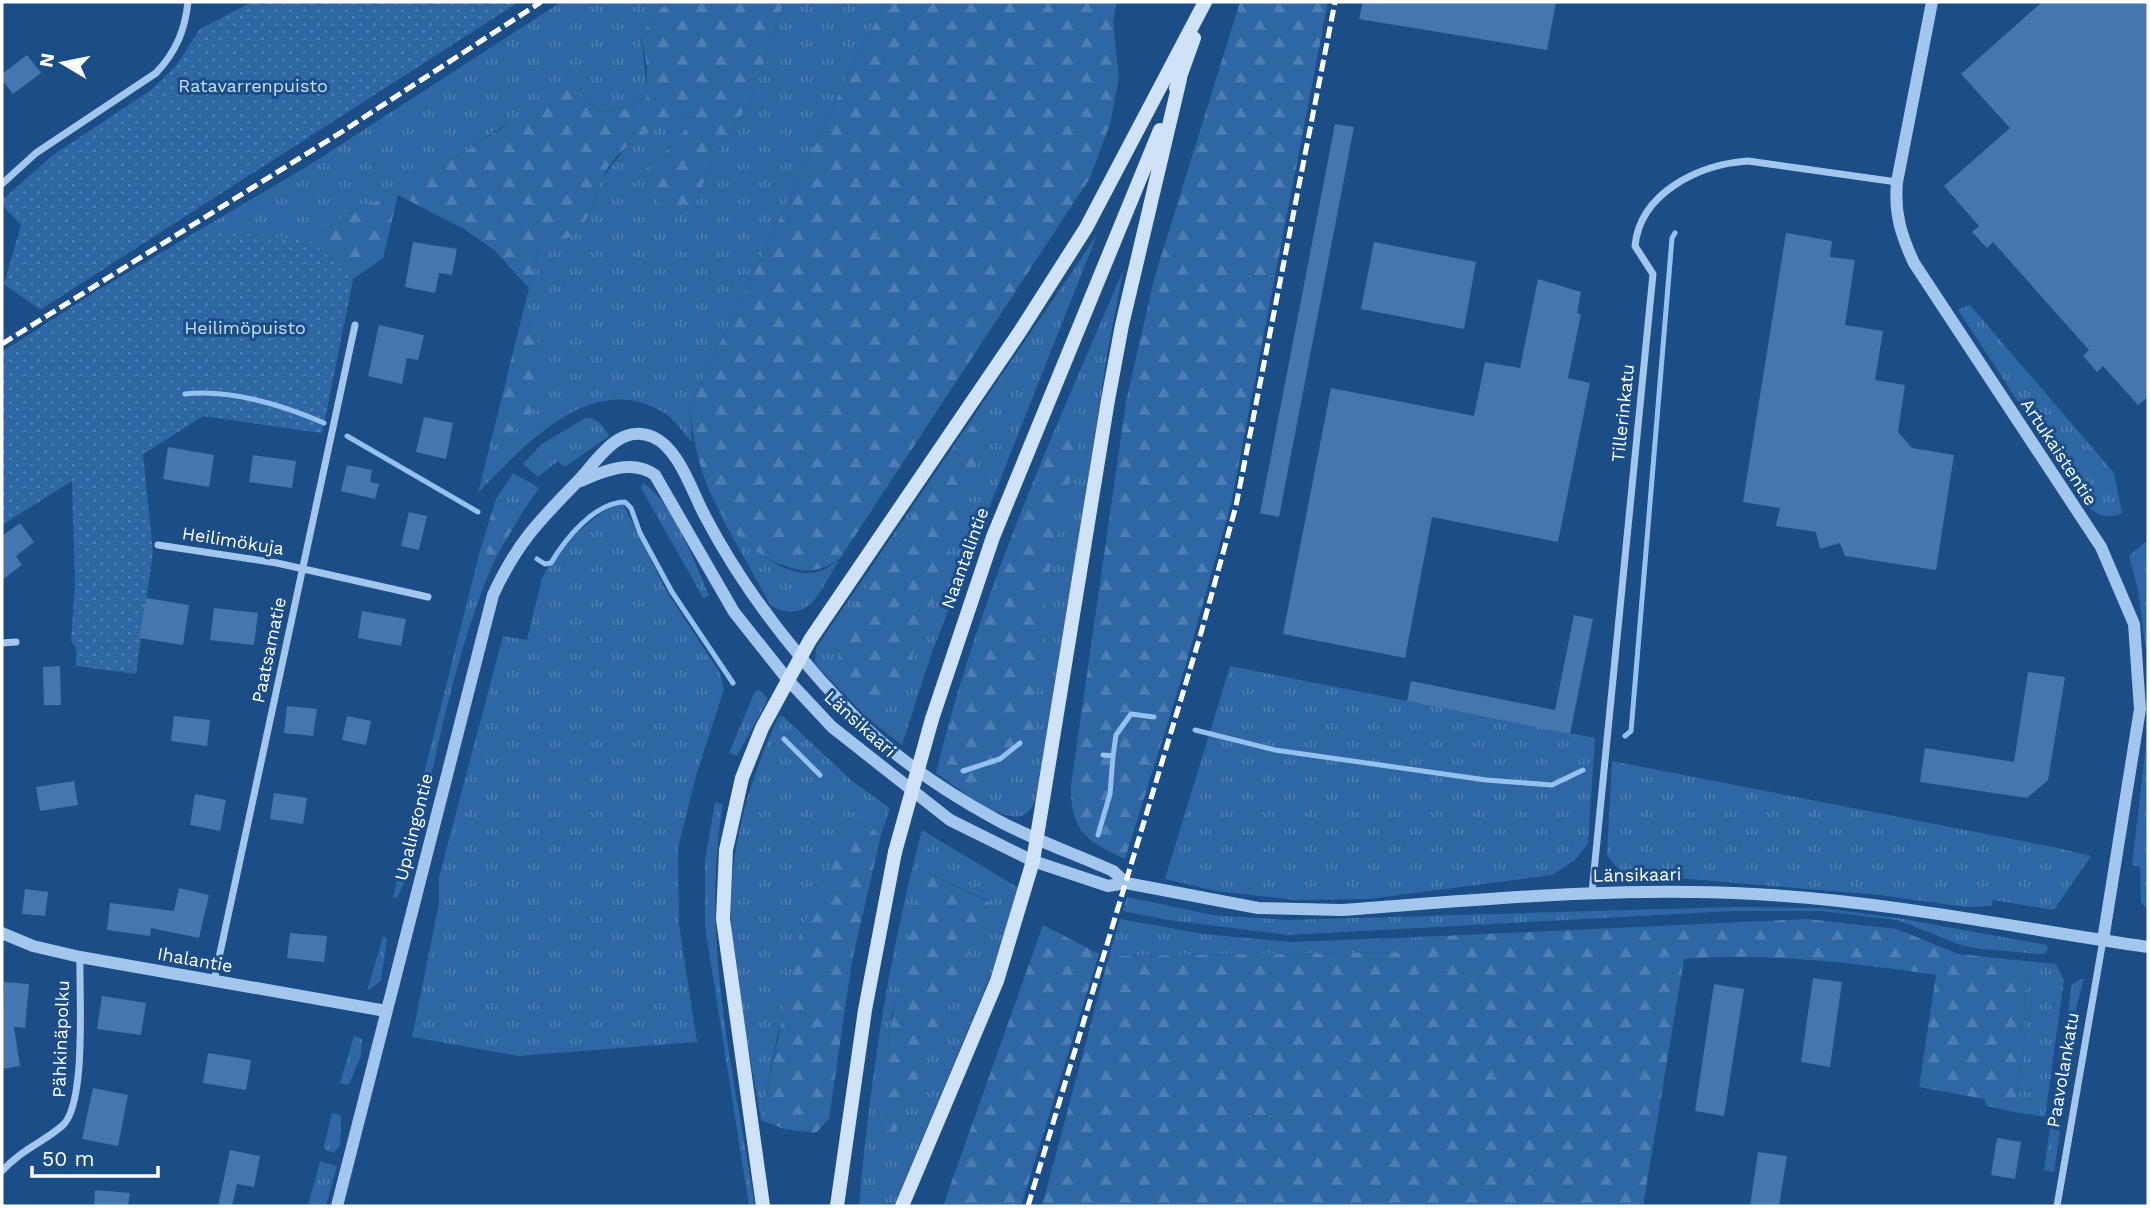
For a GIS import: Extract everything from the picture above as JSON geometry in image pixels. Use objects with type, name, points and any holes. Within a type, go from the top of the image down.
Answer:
[{"type":"main road","name":"Naantalintie","points":[[837,1206],[865,1010],[895,852],[932,719],[993,537],[1180,79],[1206,2]]},
{"type":"main road","points":[[763,1206],[726,961],[723,881],[730,828],[742,778],[762,728],[801,657],[1061,268],[1114,179],[1206,2]]},
{"type":"main road","points":[[902,1206],[997,981],[1034,861],[1113,375],[1180,79]]},
{"type":"main road","name":"Naantalintie","points":[[844,1206],[845,1153]]},
{"type":"street","points":[[2,184],[36,153],[156,73],[178,43],[188,2]]},
{"type":"street","name":"Artukaistentie","points":[[1932,2],[1897,182],[1896,217],[1914,263],[2101,547],[2134,624],[2140,709],[2103,940]]},
{"type":"street","name":"Tillerinkatu","points":[[1592,892],[1653,274],[1635,246],[1639,221],[1659,197],[1678,183],[1703,170],[1731,162],[1748,160],[1897,182]]},
{"type":"street","name":"Paatsamatie","points":[[214,981],[355,325]]},
{"type":"street","name":"Upalingontie","points":[[337,1206],[493,595],[520,543],[547,509],[578,482],[600,453],[625,437],[654,437],[675,458]]},
{"type":"street","name":"Länsikaari","points":[[675,458],[734,569],[770,622],[846,709],[927,777],[999,821],[1113,872],[1126,883]]},
{"type":"street","name":"Upalingontie","points":[[578,482],[629,467],[647,470],[661,480]]},
{"type":"street","name":"Länsikaari","points":[[661,480],[734,612],[788,680],[832,727],[917,797],[950,820],[1034,861],[1108,886],[1126,883],[1222,903],[1300,910],[1341,910],[1592,892],[1715,892],[1800,897],[1946,914],[2148,947]]},
{"type":"street","name":"Heilimökuja","points":[[158,545],[303,569],[428,597]]},
{"type":"street","points":[[2,643],[16,642]]},
{"type":"street","name":"Ihalantie","points":[[2,933],[33,946],[80,957],[386,1011]]},
{"type":"street","name":"Paavolankatu","points":[[2056,1206],[2103,940]]},
{"type":"street","name":"Pähkinäpolku","points":[[2,1171],[20,1152],[62,1126],[71,1114],[78,1085],[80,957]]},
{"type":"green space","name":"Ratavarrenpuisto","points":[[252,2],[519,2],[40,310],[4,284],[21,225],[2,205],[2,200],[53,155],[151,90],[175,67],[200,29]]},
{"type":"green space","name":"Heilimöpuisto","points":[[561,2],[670,2],[659,10],[641,36],[648,97],[625,109],[601,112],[585,98],[505,125],[397,195],[356,208],[311,241],[353,279],[322,433],[203,416],[143,454],[72,480],[2,525],[2,352],[98,290],[311,164]]},
{"type":"green space","points":[[670,2],[784,2],[752,98],[713,161],[693,208],[672,207],[659,202],[654,197],[645,170],[677,141],[695,116],[653,131],[617,156],[608,167],[591,209],[575,234],[540,245],[529,288],[494,250],[464,229],[398,195],[383,258],[353,279],[311,241],[356,208],[397,194],[564,89],[585,98],[601,112],[625,109],[647,98],[647,67],[641,36],[659,10]]},
{"type":"green space","points":[[784,2],[887,2],[857,56],[690,406],[692,442],[666,414],[639,402],[612,400],[587,406],[562,418],[538,435],[478,493],[490,445],[518,428],[542,353],[524,308],[540,245],[592,208],[602,178],[629,143],[665,124],[696,116],[675,145],[645,170],[655,197],[660,202],[672,207],[693,208],[713,161],[752,98]]},
{"type":"green space","points":[[887,2],[1117,2],[1113,22],[1119,78],[1110,124],[1090,178],[839,560],[814,570],[799,570],[773,561],[753,549],[723,516],[703,474],[692,428],[690,406],[857,56]]},
{"type":"green space","points":[[1240,2],[1328,2],[1231,504],[1183,674],[1125,859],[1091,840],[1077,824],[1071,801],[1071,785],[1126,402],[1154,279]]},
{"type":"green space","name":"Heilimöpuisto","points":[[203,228],[311,241],[353,279],[322,433],[203,416],[143,454],[153,552],[136,674],[76,666],[76,648],[71,640],[75,587],[72,481],[2,525],[2,352]]},
{"type":"green space","points":[[1097,235],[932,652],[902,745],[867,718],[819,668],[815,663],[816,648]]},
{"type":"green space","points":[[1123,271],[1108,349],[1044,764],[1030,810],[1021,816],[1010,816],[983,805],[936,773],[953,708],[995,581],[1044,456]]},
{"type":"green space","points":[[1970,305],[2114,473],[2122,513],[2102,515],[2085,504],[1958,310]]},
{"type":"green space","points":[[524,308],[542,353],[540,403],[518,428],[490,445]]},
{"type":"green space","points":[[1077,411],[1083,417],[1083,423],[1045,593],[1045,654],[1038,681],[1034,730],[979,790],[972,790],[943,761],[945,742],[1012,538],[1062,423]]},
{"type":"green space","points":[[585,418],[596,420],[609,436],[565,467],[558,461],[538,477],[523,464],[542,444]]},
{"type":"green space","points":[[979,419],[981,435],[963,508],[896,702],[881,706],[868,705],[857,698],[843,674],[839,660],[838,631],[969,429]]},
{"type":"green space","points":[[513,473],[539,488],[522,513],[496,499]]},
{"type":"green space","points":[[643,483],[664,503],[682,534],[709,595],[704,599],[641,488]]},
{"type":"green space","points":[[620,498],[667,592],[720,673],[724,689],[696,776],[678,848],[679,924],[697,1042],[518,1056],[412,1037],[439,903],[439,877],[503,636],[527,640],[542,578],[560,546]]},
{"type":"green space","points":[[496,499],[522,513],[496,557],[480,551]]},
{"type":"green space","points":[[717,509],[736,532],[762,555],[790,570],[805,573],[820,571],[839,560],[813,601],[796,611],[784,611],[771,606]]},
{"type":"green space","points":[[2148,540],[2148,666],[2138,590],[2129,556]]},
{"type":"green space","points":[[480,551],[496,557],[456,672],[409,872],[397,898],[393,897]]},
{"type":"green space","points":[[1230,666],[1595,738],[1588,844],[1574,861],[1552,875],[1369,899],[1295,900],[1216,891],[1165,879]]},
{"type":"green space","points":[[760,690],[767,698],[765,705],[737,756],[729,753],[755,691]]},
{"type":"green space","points":[[779,716],[784,717],[852,781],[890,808],[881,835],[853,819],[778,1032],[761,1120],[737,981],[732,934],[732,877],[748,795]]},
{"type":"green space","points":[[2148,728],[2148,911],[2141,902],[2140,867],[2132,865]]},
{"type":"green space","points":[[1612,761],[2091,856],[2054,910],[1993,900],[1991,906],[1965,907],[1879,895],[1630,874],[1617,868],[1607,855]]},
{"type":"green space","points":[[715,802],[723,804],[715,905],[722,1006],[755,1206],[749,1206],[705,926],[705,860]]},
{"type":"green space","points":[[853,819],[881,835],[852,961],[829,1119],[816,1133],[784,1129],[761,1120],[799,936]]},
{"type":"green space","points":[[922,830],[1019,888],[992,972],[894,1206],[859,1206],[882,1016]],"holes":[[[927,873],[990,901],[885,1131],[879,1120],[892,1013]]]},
{"type":"green space","points":[[927,873],[990,902],[896,1132],[885,1131],[879,1120],[891,1026],[902,964]]},
{"type":"green space","points":[[1127,897],[1213,915],[1288,920],[1733,907],[1821,908],[1898,918],[2046,945],[2048,948],[2046,953],[2041,954],[1981,949],[1961,945],[1897,920],[1821,911],[1733,911],[1288,935],[1168,920],[1123,911]]},
{"type":"green space","points":[[1120,919],[1203,934],[1292,942],[1442,936],[1413,952],[1109,956]]},
{"type":"green space","points":[[1807,919],[1897,929],[1958,954],[2025,961],[2024,1049],[2014,1112],[1987,1106],[1984,1099],[1919,1087],[1936,975],[1810,960],[1748,957],[1684,959],[1643,1206],[1042,1206],[1109,956],[1413,952],[1442,936]]},
{"type":"green space","points":[[1043,925],[1099,954],[1021,1206],[943,1206]]},
{"type":"green space","points":[[383,937],[387,938],[381,981],[367,991]]},
{"type":"green space","points":[[2025,961],[2056,964],[2064,980],[2045,1117],[2014,1112],[2024,1049]]},
{"type":"green space","points":[[2084,978],[2066,1046],[2063,1046],[2072,984]]},
{"type":"green space","points":[[354,1036],[362,1038],[361,1055],[349,1085],[340,1083]]},
{"type":"green space","points":[[332,1113],[341,1115],[340,1145],[334,1153],[325,1150],[324,1146]]},
{"type":"green space","points":[[2050,1128],[2060,1131],[2054,1172],[2044,1170]]},
{"type":"green space","points":[[320,1161],[337,1166],[326,1206],[308,1206]]},
{"type":"building","points":[[1363,2],[1556,2],[1547,50],[1359,19]]},
{"type":"building","points":[[2042,2],[2148,2],[2148,397],[2138,405],[2103,366],[2097,372],[2083,356],[2089,350],[1993,242],[1987,248],[1972,232],[1979,226],[1944,186],[2010,128],[1961,74]]},
{"type":"building","points":[[27,55],[41,73],[13,94],[2,80],[2,74]]},
{"type":"building","points":[[1335,124],[1354,127],[1279,517],[1260,513]]},
{"type":"building","points":[[1786,233],[1832,241],[1830,257],[1855,260],[1845,325],[1883,331],[1875,380],[1905,385],[1898,432],[1912,448],[1954,455],[1936,570],[1845,556],[1840,543],[1820,549],[1816,532],[1776,526],[1780,508],[1743,502]]},
{"type":"building","points":[[413,242],[457,249],[452,275],[439,273],[435,293],[405,287]]},
{"type":"building","points":[[1374,242],[1476,262],[1464,329],[1361,309]]},
{"type":"building","points":[[1538,279],[1581,292],[1577,313],[1581,314],[1568,378],[1590,383],[1558,542],[1432,517],[1405,658],[1283,634],[1331,388],[1474,416],[1485,362],[1520,368]]},
{"type":"building","points":[[379,325],[424,335],[418,360],[407,358],[402,384],[368,376]]},
{"type":"building","points":[[424,417],[453,423],[446,459],[416,452]]},
{"type":"building","points":[[168,447],[214,455],[209,487],[163,479]]},
{"type":"building","points":[[253,455],[296,461],[292,488],[249,482]]},
{"type":"building","points":[[347,465],[372,470],[370,482],[379,484],[375,499],[341,491]]},
{"type":"building","points":[[409,512],[427,516],[419,550],[401,546]]},
{"type":"building","points":[[20,523],[34,542],[16,556],[22,565],[2,580],[2,536]]},
{"type":"building","points":[[146,598],[189,605],[183,645],[139,638]]},
{"type":"building","points":[[214,608],[258,613],[254,645],[210,640]]},
{"type":"building","points":[[362,611],[406,619],[401,646],[358,638]]},
{"type":"building","points":[[1574,615],[1593,619],[1570,734],[1407,701],[1411,681],[1555,710]]},
{"type":"building","points":[[60,666],[61,705],[44,705],[43,667]]},
{"type":"building","points":[[2028,672],[2065,677],[2048,780],[2027,798],[1920,782],[1925,748],[2014,762]]},
{"type":"building","points":[[287,706],[317,709],[313,736],[284,733]]},
{"type":"building","points":[[174,716],[210,720],[207,746],[171,741]]},
{"type":"building","points":[[347,716],[371,721],[366,745],[342,740]]},
{"type":"building","points":[[74,781],[78,805],[40,811],[36,787]]},
{"type":"building","points":[[274,793],[307,798],[303,824],[270,819]]},
{"type":"building","points":[[195,794],[226,800],[220,831],[190,825]]},
{"type":"building","points":[[179,888],[209,895],[199,938],[151,928],[150,936],[107,930],[110,903],[174,911]]},
{"type":"building","points":[[25,889],[48,892],[45,916],[22,914]]},
{"type":"building","points":[[290,933],[327,936],[324,962],[287,958]]},
{"type":"building","points":[[1813,978],[1842,982],[1830,1067],[1801,1062]]},
{"type":"building","points":[[4,982],[29,984],[25,1028],[14,1027],[20,1066],[2,1069]]},
{"type":"building","points":[[1714,984],[1744,989],[1724,1116],[1695,1111]]},
{"type":"building","points":[[102,996],[146,1003],[141,1035],[97,1029]]},
{"type":"building","points":[[208,1053],[251,1060],[246,1090],[203,1083]]},
{"type":"building","points":[[93,1088],[128,1095],[118,1146],[82,1139]]},
{"type":"building","points":[[1997,1138],[2021,1142],[2015,1179],[1991,1175]]},
{"type":"building","points":[[230,1150],[260,1156],[254,1187],[237,1184],[232,1206],[218,1206]]},
{"type":"building","points":[[1758,1152],[1787,1156],[1779,1206],[1750,1206]]},
{"type":"building","points":[[95,1190],[130,1193],[128,1206],[94,1206]]},
{"type":"waterway","points":[[1625,736],[1631,731],[1672,238],[1675,233]]},
{"type":"waterway","points":[[185,394],[238,396],[291,410],[324,423]]},
{"type":"waterway","points":[[347,436],[478,512]]},
{"type":"waterway","points":[[537,559],[545,564],[551,563],[564,543],[592,515],[603,508],[625,502],[631,508],[640,533],[672,592],[733,683]]},
{"type":"waterway","points":[[1103,755],[1113,756],[1116,735],[1131,714],[1154,717]]},
{"type":"waterway","points":[[1195,730],[1275,750],[1486,780],[1552,785],[1583,770]]},
{"type":"waterway","points":[[784,739],[820,775]]},
{"type":"waterway","points":[[963,771],[1000,759],[1020,743]]},
{"type":"waterway","points":[[1098,835],[1110,794],[1113,756]]},
{"type":"railway","points":[[2,344],[340,133],[541,2]]},
{"type":"railway","points":[[1028,1206],[1201,633],[1236,506],[1335,2]]}]
